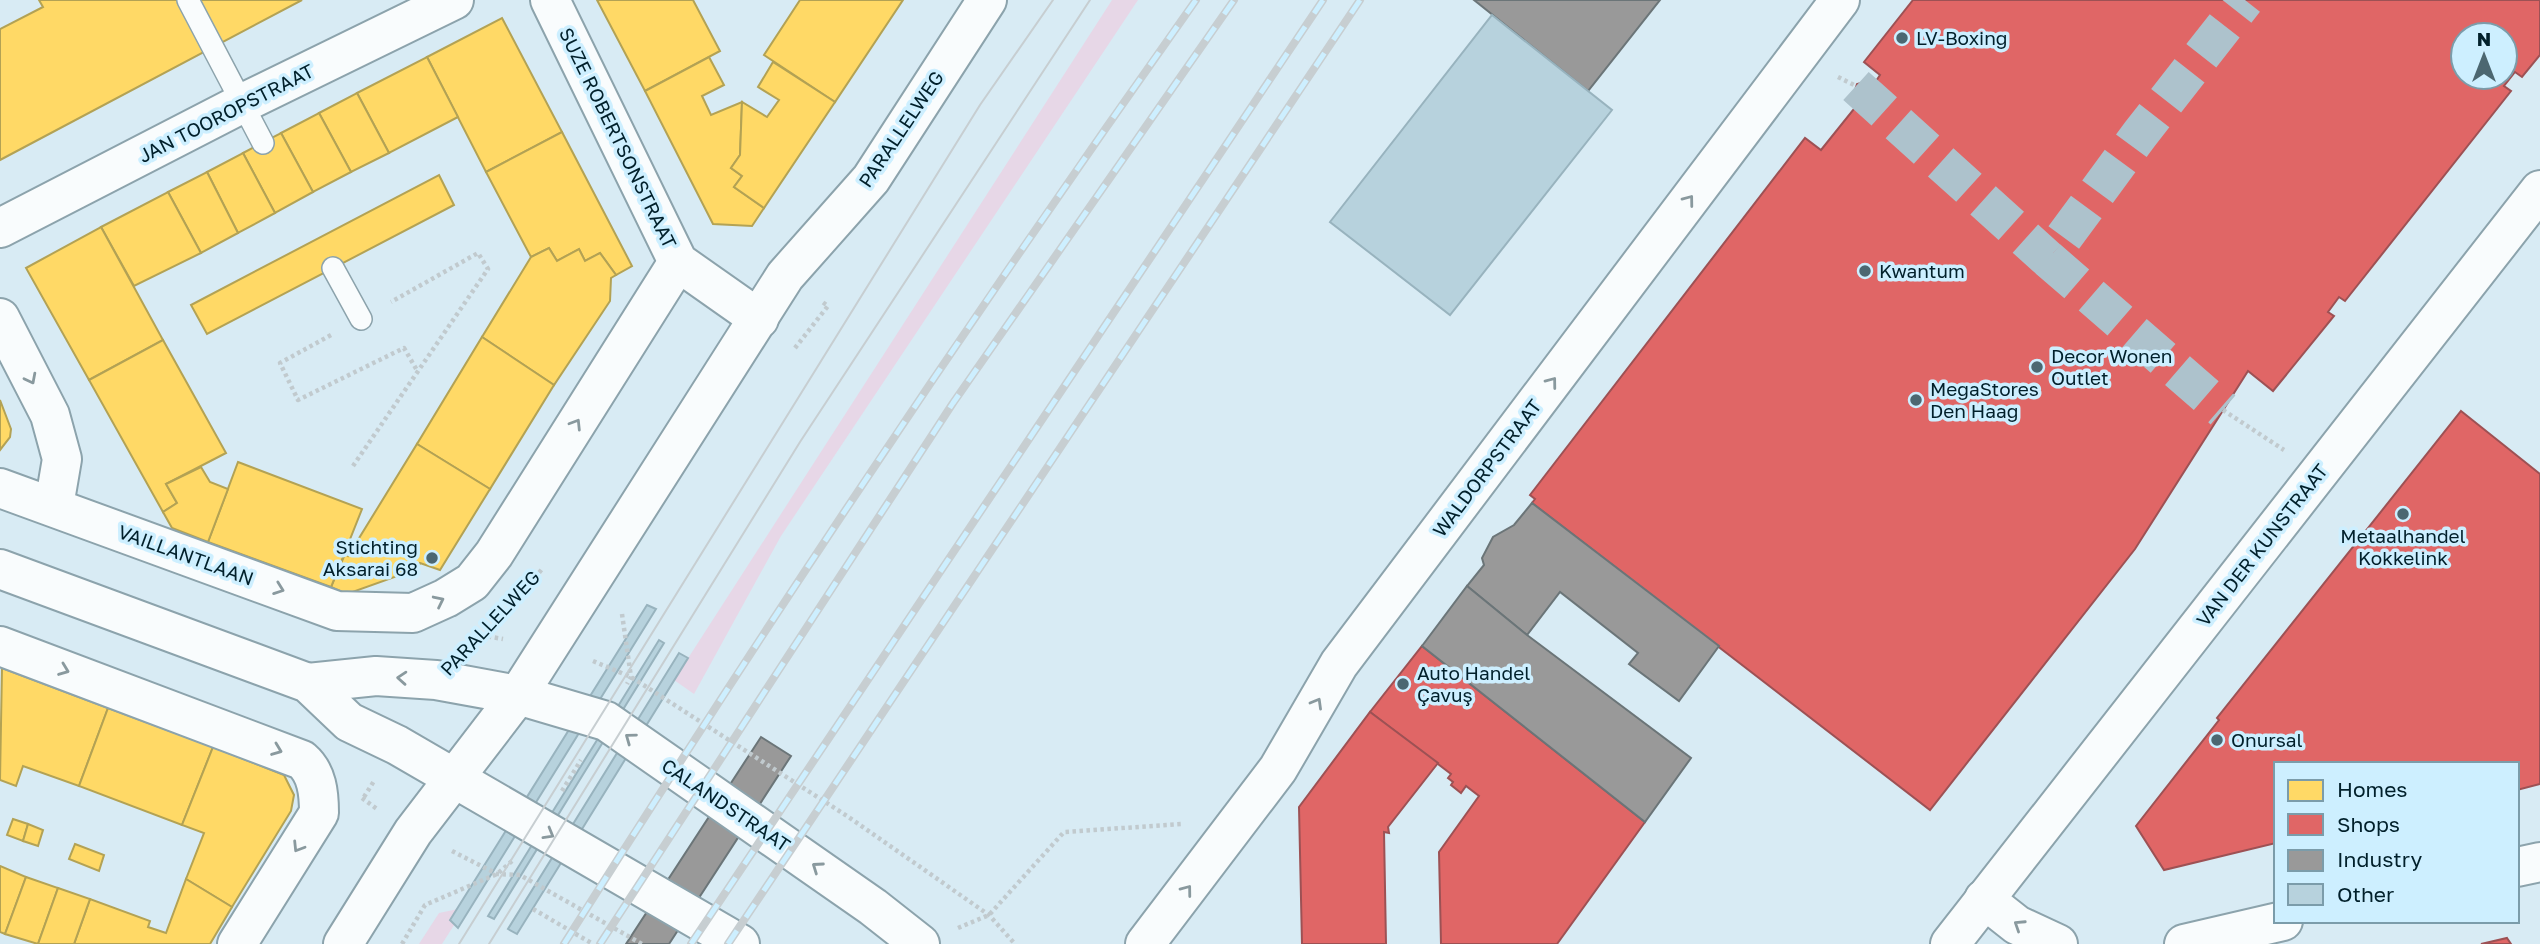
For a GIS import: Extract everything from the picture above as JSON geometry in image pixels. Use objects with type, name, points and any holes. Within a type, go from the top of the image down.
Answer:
[{"type":"street","name":"JAN TOOROPSTRAAT","points":[[0,228],[241,104],[454,0]]},
{"type":"street","name":"SUZE ROBERTSONSTRAAT","points":[[550,0],[678,262],[759,319]]},
{"type":"street","name":"PARALLELWEG","points":[[343,944],[413,832],[518,695],[785,276],[871,179],[987,0]]},
{"type":"street","name":"WALDORPSTRAAT","points":[[1145,944],[1278,769],[1339,664],[1840,0]]},
{"type":"street","name":"VAN DER KUNSTRAAT","points":[[1950,944],[2540,190]]},
{"type":"street","name":"VAILLANTLAAN","points":[[0,488],[337,611],[412,613],[446,598],[472,582],[494,554],[678,262]]},
{"type":"street","points":[[0,318],[50,415],[62,459],[54,506]]},
{"type":"street","points":[[0,569],[308,682],[349,722],[397,745],[740,944]]},
{"type":"street","points":[[0,646],[302,760],[311,767],[317,785],[318,813],[237,944]]},
{"type":"street","points":[[308,682],[376,676],[436,680],[518,695]]},
{"type":"street","name":"CALANDSTRAAT","points":[[518,695],[606,721],[873,906],[920,944]]},
{"type":"street","points":[[2519,867],[2540,862]]},
{"type":"street","points":[[1984,899],[2017,925],[2058,944]]},
{"type":"street","points":[[2185,944],[2274,923]]},
{"type":"lane","points":[[188,0],[263,143]]},
{"type":"lane","points":[[333,268],[361,319]]},
{"type":"path","points":[[2223,410],[2318,473]]},
{"type":"path","name":"PARALLELWEG","points":[[524,590],[548,559]]},
{"type":"path","name":"PARALLELWEG","points":[[436,680],[488,625]]},
{"type":"path","points":[[631,677],[847,816],[989,915],[1015,944]]},
{"type":"path","points":[[363,811],[363,799],[397,745]]},
{"type":"path","points":[[497,874],[520,875],[642,944]]},
{"type":"path","points":[[533,909],[593,944]]},
{"type":"shaded area","points":[[1112,0],[1138,0],[781,536],[694,694],[674,680]]},
{"type":"shaded area","points":[[458,909],[463,911],[442,944],[419,944],[439,913]]},
{"type":"building: Homes","points":[[39,0],[302,0],[0,160],[0,29],[43,7]]},
{"type":"building: Homes","points":[[597,0],[693,0],[720,51],[645,91]]},
{"type":"building: Homes","points":[[800,0],[903,0],[835,102],[764,55]]},
{"type":"building: Homes","points":[[502,18],[562,132],[486,172],[427,57]]},
{"type":"building: Homes","points":[[427,57],[458,117],[389,153],[357,93]]},
{"type":"building: Homes","points":[[709,57],[724,85],[702,96],[711,115],[742,102],[740,155],[731,168],[742,176],[734,187],[764,208],[752,226],[713,224],[645,91]]},
{"type":"building: Homes","points":[[773,62],[835,102],[764,208],[734,187],[742,176],[731,168],[740,155],[742,102],[767,117],[779,100],[758,87]]},
{"type":"building: Homes","points":[[357,93],[389,153],[351,172],[319,113]]},
{"type":"building: Homes","points":[[319,113],[351,172],[313,192],[281,133]]},
{"type":"building: Homes","points":[[562,132],[632,266],[616,275],[600,253],[585,261],[579,249],[557,261],[549,248],[531,257],[486,172]]},
{"type":"building: Homes","points":[[281,133],[313,192],[275,213],[243,153]]},
{"type":"building: Homes","points":[[243,153],[275,213],[238,233],[207,172]]},
{"type":"building: Homes","points":[[207,172],[238,233],[201,253],[168,192]]},
{"type":"building: Homes","points":[[439,175],[454,205],[207,334],[191,305]]},
{"type":"building: Homes","points":[[168,192],[201,253],[134,286],[101,227]]},
{"type":"building: Homes","points":[[101,227],[163,340],[89,380],[26,268]]},
{"type":"building: Homes","points":[[549,248],[557,261],[579,249],[585,261],[600,253],[616,275],[611,278],[610,301],[554,385],[482,337],[531,257]]},
{"type":"building: Homes","points":[[482,337],[554,385],[490,489],[417,444]]},
{"type":"building: Homes","points":[[163,340],[226,453],[166,484],[177,503],[163,512],[89,380]]},
{"type":"building: Homes","points":[[0,400],[11,429],[10,437],[0,450]]},
{"type":"building: Homes","points":[[417,444],[490,489],[440,570],[420,563],[417,569],[347,594],[331,587],[345,554],[348,556]]},
{"type":"building: Homes","points":[[238,462],[362,509],[331,587],[208,542]]},
{"type":"building: Homes","points":[[201,467],[210,482],[228,489],[208,542],[172,528],[163,512],[177,503],[166,484]]},
{"type":"building: Homes","points":[[2,668],[108,708],[79,786],[23,766],[16,786],[0,780]]},
{"type":"building: Homes","points":[[108,708],[213,747],[182,825],[79,786]]},
{"type":"building: Homes","points":[[213,747],[284,775],[294,795],[291,811],[232,907],[186,879],[204,833],[182,825]]},
{"type":"building: Homes","points":[[13,819],[28,824],[23,841],[7,835]]},
{"type":"building: Homes","points":[[28,824],[43,830],[38,846],[23,841]]},
{"type":"building: Homes","points":[[75,844],[104,855],[99,871],[69,859]]},
{"type":"building: Homes","points":[[0,866],[26,877],[5,934],[0,932]]},
{"type":"building: Homes","points":[[26,877],[58,888],[38,944],[5,934]]},
{"type":"building: Homes","points":[[186,879],[232,907],[210,944],[74,944],[90,899],[150,921],[148,927],[166,933]]},
{"type":"building: Homes","points":[[58,888],[90,899],[74,944],[38,944]]},
{"type":"building: Shops","name":"MegaStores Den Haag","points":[[1913,0],[2540,0],[2540,55],[2522,77],[2519,75],[2519,21],[2449,21],[2449,91],[2511,91],[2345,301],[2339,297],[2328,312],[2334,316],[2273,391],[2248,371],[2135,549],[1930,810],[1532,503],[1535,499],[1530,495],[1805,138],[1821,150],[1858,104],[1853,96],[1857,84],[1868,81],[1874,84],[1880,75],[1864,62]]},
{"type":"building: Shops","points":[[2461,411],[2540,474],[2540,784],[2519,789],[2519,762],[2274,762],[2274,843],[2164,870],[2136,826],[2219,720],[2217,718]]},
{"type":"building: Shops","points":[[1422,646],[1645,822],[1557,944],[1441,944],[1439,852],[1479,796],[1466,786],[1461,793],[1451,785],[1453,782],[1448,778],[1451,774],[1370,712]]},
{"type":"building: Shops","points":[[1370,712],[1438,763],[1388,827],[1389,833],[1384,832],[1386,944],[1302,944],[1299,807]]},
{"type":"building: Shops","points":[[2507,938],[2511,944],[2481,944]]},
{"type":"building: Industry","points":[[1474,0],[1660,0],[1588,91]]},
{"type":"building: Industry","points":[[1532,503],[1719,646],[1679,701],[1629,664],[1638,653],[1560,592],[1527,635],[1467,586],[1484,565],[1482,558],[1493,537],[1514,525]]},
{"type":"building: Industry","points":[[1467,586],[1527,635],[1691,758],[1645,822],[1422,646]]},
{"type":"building: Industry","points":[[761,737],[791,756],[669,944],[626,944]]},
{"type":"building: Other","points":[[1492,15],[1612,110],[1450,315],[1330,222]]},
{"type":"building: Other","points":[[647,605],[656,609],[458,928],[450,920]]},
{"type":"building: Other","points":[[659,640],[664,643],[494,919],[488,916]]},
{"type":"building: Other","points":[[679,653],[688,658],[517,934],[508,929]]},
{"type":"tunnel","points":[[1856,86],[2048,259],[2140,134],[2245,0]]},
{"type":"tunnel","points":[[2048,259],[2223,410]]},
{"type":"tram line","points":[[459,944],[980,105],[1053,0]]},
{"type":"tram line","points":[[489,944],[800,442],[1090,0]]},
{"type":"railway","points":[[564,944],[717,705],[874,468],[1033,233],[1196,0]]},
{"type":"railway","points":[[600,944],[953,403],[1234,0]]},
{"type":"railway","points":[[691,944],[1323,0]]},
{"type":"railway","points":[[728,944],[1360,0]]},
{"type":"place","name":"LV-Boxing","points":[[1902,38]]},
{"type":"place","name":"Kwantum","points":[[1865,271]]},
{"type":"place","name":"Decor Wonen Outlet","points":[[2037,367]]},
{"type":"place","name":"MegaStores Den Haag","points":[[1916,400]]},
{"type":"place","name":"Metaalhandel Kokkelink","points":[[2403,514]]},
{"type":"place","name":"Stichting Aksarai 68","points":[[432,558]]},
{"type":"place","name":"Auto Handel Çavuş","points":[[1403,684]]},
{"type":"place","name":"Onursal","points":[[2217,740]]}]
